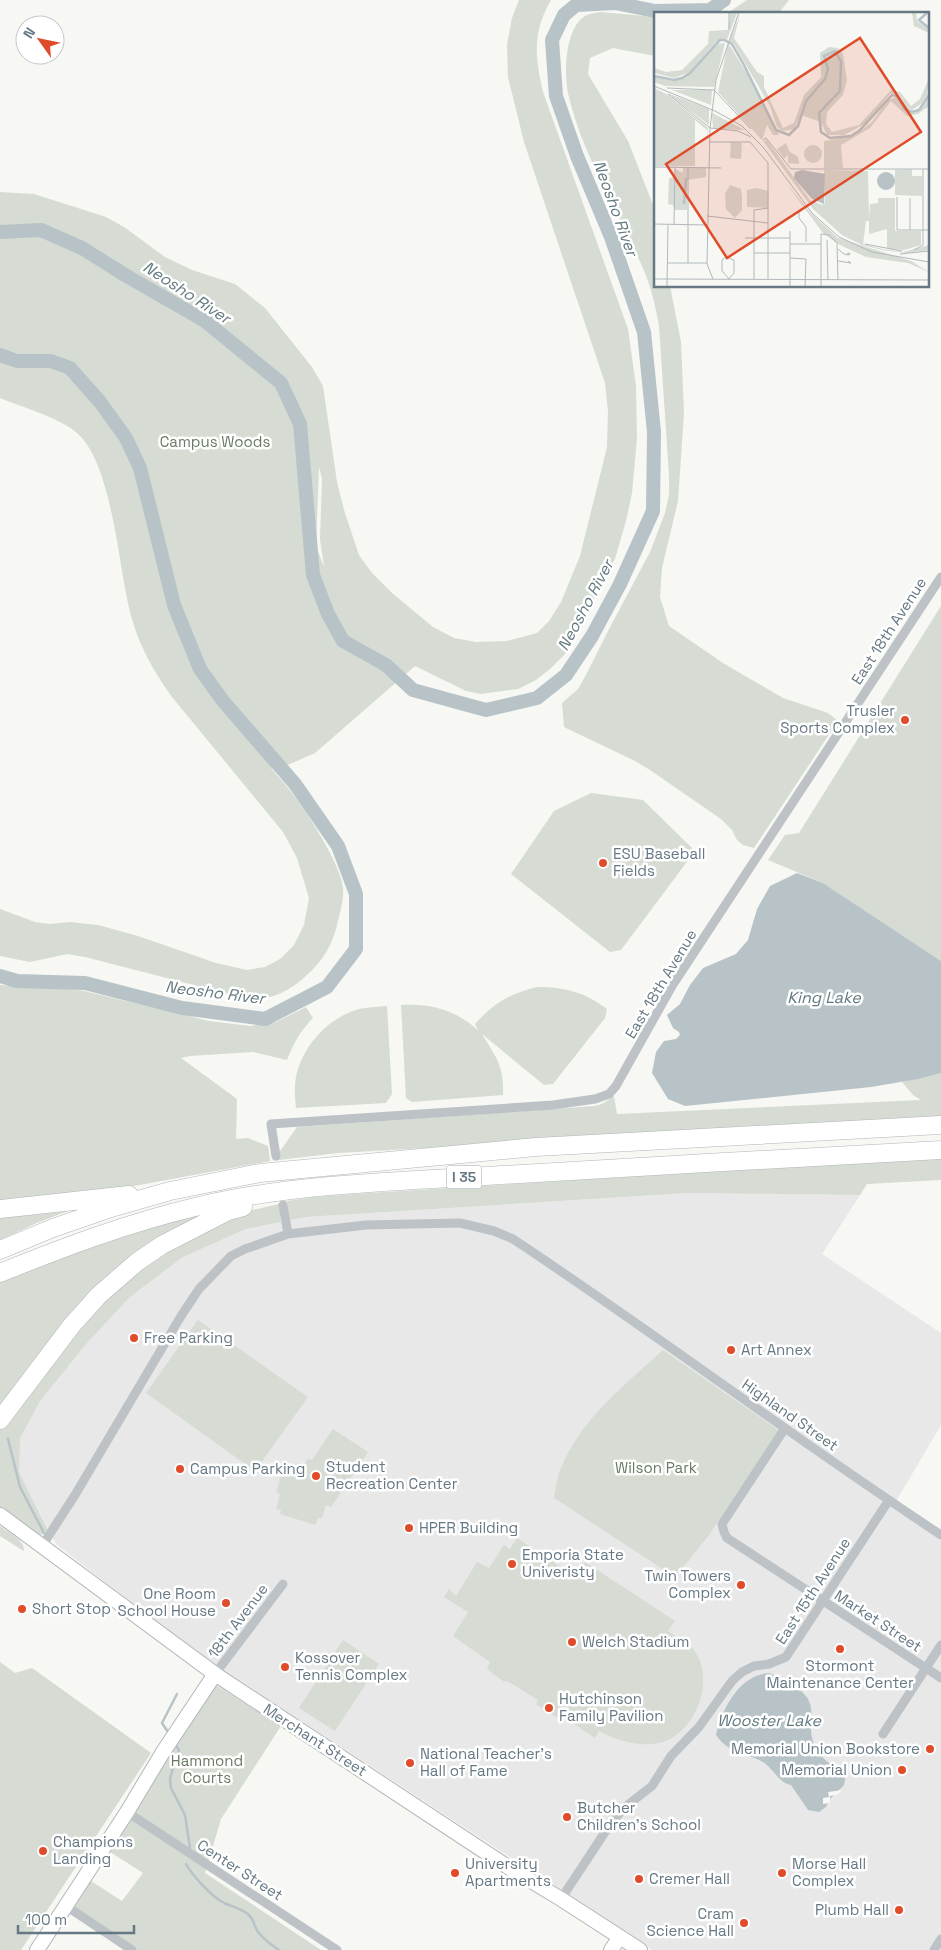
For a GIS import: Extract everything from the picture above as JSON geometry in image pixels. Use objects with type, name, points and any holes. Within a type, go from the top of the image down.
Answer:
[{"type":"highway","name":"I 35","points":[[0,1250],[17,1241],[62,1225],[170,1191],[260,1173],[536,1147],[941,1125]]},
{"type":"highway","name":"I 35","points":[[0,1273],[77,1242],[196,1207],[324,1186],[713,1161],[941,1150]]},
{"type":"highway","points":[[0,1420],[72,1325],[99,1294],[137,1262],[162,1245],[228,1211],[306,1189]]},
{"type":"highway","points":[[0,1209],[170,1191]]},
{"type":"main road","name":"Merchant Street","points":[[0,1515],[215,1674],[511,1869],[561,1898],[640,1950]]},
{"type":"main road","points":[[37,1950],[215,1674]]},
{"type":"main road","points":[[611,1950],[620,1937]]},
{"type":"street","name":"East 18th Avenue","points":[[276,1156],[271,1124],[553,1105],[609,1094],[628,1065],[672,986],[941,577]]},
{"type":"street","points":[[283,1205],[288,1234]]},
{"type":"street","name":"Highland Street","points":[[42,1546],[199,1289],[231,1256],[288,1234],[366,1225],[460,1223],[513,1239],[941,1535]]},
{"type":"street","name":"Market Street","points":[[785,1428],[722,1524],[727,1538],[941,1678]]},
{"type":"street","name":"East 15th Avenue","points":[[561,1898],[611,1823],[625,1807],[652,1786],[671,1756],[699,1727],[721,1694],[742,1672],[754,1666],[769,1664],[786,1657],[889,1500]]},
{"type":"street","name":"18th Avenue","points":[[215,1674],[283,1584]]},
{"type":"street","points":[[883,1734],[941,1645]]},
{"type":"street","name":"Center Street","points":[[127,1812],[337,1950]]},
{"type":"street","points":[[66,1906],[132,1950]]},
{"type":"street","points":[[934,1950],[941,1939]]},
{"type":"shaded area","name":"Emporia State Univeristy","points":[[688,1193],[860,1195],[822,1254],[941,1333],[941,1425],[892,1508],[941,1540],[941,1950],[652,1950],[210,1661],[123,1596],[56,1544],[19,1472],[19,1438],[40,1401],[88,1342],[130,1297],[183,1257],[246,1229],[306,1217]]},
{"type":"green space","name":"Campus Woods","points":[[519,0],[551,0],[541,23],[537,45],[538,68],[543,92],[628,329],[636,386],[637,438],[632,493],[615,559],[599,585],[588,617],[566,653],[536,680],[518,689],[481,694],[466,691],[415,666],[315,753],[290,764],[271,768],[295,797],[321,836],[336,865],[343,888],[337,925],[331,942],[318,963],[292,987],[276,995],[248,999],[85,957],[67,954],[30,962],[0,956],[0,909],[35,922],[50,924],[70,922],[98,925],[138,936],[216,963],[247,970],[265,967],[280,959],[294,945],[304,925],[309,898],[297,858],[283,832],[172,697],[144,650],[135,630],[127,599],[107,493],[99,468],[89,447],[76,432],[68,427],[49,417],[0,398],[0,192],[34,194],[106,217],[124,227],[165,257],[192,270],[235,284],[265,308],[312,367],[323,386],[337,482],[344,510],[359,555],[372,573],[392,593],[433,627],[454,638],[476,642],[507,641],[537,633],[549,621],[561,602],[580,556],[607,447],[608,411],[605,383],[524,142],[508,77],[507,45],[512,18]],"holes":[[[319,467],[322,479],[320,539],[324,567],[316,546]]]},
{"type":"green space","points":[[747,0],[789,0],[780,12],[729,12]]},
{"type":"green space","points":[[601,12],[654,17],[654,56],[613,48],[590,58],[588,74],[628,141],[654,207],[654,288],[670,288],[681,342],[684,413],[678,501],[662,568],[660,597],[669,626],[723,663],[783,698],[828,713],[838,721],[754,848],[743,845],[721,819],[650,770],[564,727],[562,703],[578,689],[650,552],[665,513],[669,495],[659,326],[653,296],[637,255],[583,141],[568,93],[566,65],[571,35],[580,20],[592,13]]},
{"type":"green space","name":"Trusler Sports Complex","points":[[941,606],[941,961],[823,883],[768,860],[785,835],[799,833]]},
{"type":"green space","name":"ESU Baseball Fields","points":[[591,793],[643,800],[695,851],[621,950],[610,952],[511,874],[554,811]]},
{"type":"green space","points":[[0,985],[84,991],[209,1021],[250,1026],[276,1022],[306,1007],[313,1018],[298,1038],[287,1060],[253,1052],[181,1058],[237,1099],[236,1139],[248,1138],[268,1146],[270,1161],[96,1193],[0,1202]]},
{"type":"green space","points":[[537,987],[565,989],[591,998],[607,1009],[605,1018],[553,1084],[544,1085],[482,1034],[498,1062],[502,1076],[503,1095],[412,1102],[406,1098],[401,1005],[422,1005],[442,1009],[460,1017],[478,1030],[475,1024],[489,1010],[510,996]]},
{"type":"green space","points":[[387,1006],[392,1094],[386,1103],[296,1108],[295,1085],[299,1066],[317,1036],[326,1027],[345,1014],[363,1008]]},
{"type":"green space","points":[[941,1073],[941,1119],[338,1153],[279,1160],[278,1154],[297,1127],[595,1106],[614,1096],[617,1114],[921,1100],[913,1095],[902,1082]]},
{"type":"green space","points":[[941,1157],[941,1180],[867,1184],[860,1195],[688,1193],[306,1217],[290,1220],[287,1201],[369,1193]]},
{"type":"green space","points":[[279,1204],[281,1222],[246,1229],[183,1257],[130,1297],[88,1342],[40,1401],[20,1438],[19,1472],[48,1530],[42,1535],[37,1534],[0,1507],[0,1427],[96,1305],[169,1247],[248,1211]]},
{"type":"green space","points":[[71,1205],[71,1210],[0,1240],[0,1212]]},
{"type":"green space","points":[[215,1211],[154,1246],[0,1413],[0,1282],[147,1227]]},
{"type":"green space","points":[[198,1320],[308,1397],[255,1471],[146,1393]]},
{"type":"green space","name":"Wilson Park","points":[[663,1350],[778,1430],[709,1535],[675,1577],[554,1498],[562,1466],[583,1429],[621,1388]]},
{"type":"green space","name":"Student Recreation Center","points":[[333,1429],[368,1452],[331,1507],[326,1505],[322,1518],[318,1518],[315,1525],[280,1514],[281,1510],[276,1509],[280,1494],[276,1493],[282,1472],[285,1473],[293,1464],[306,1463],[307,1459],[312,1460]]},
{"type":"green space","points":[[0,1526],[22,1543],[24,1551],[0,1536]]},
{"type":"green space","name":"Welch Stadium","points":[[517,1538],[574,1576],[585,1562],[675,1621],[668,1631],[693,1649],[700,1660],[703,1672],[701,1699],[689,1722],[680,1732],[670,1739],[652,1744],[625,1741],[599,1731],[595,1738],[561,1715],[558,1718],[536,1704],[538,1700],[509,1682],[503,1681],[487,1669],[490,1662],[453,1636],[468,1612],[444,1597],[449,1589],[456,1596],[477,1562],[489,1568],[504,1545],[510,1549]]},
{"type":"green space","points":[[343,1640],[379,1664],[335,1731],[299,1708]]},
{"type":"green space","name":"Champions Landing","points":[[0,1662],[15,1673],[32,1668],[151,1753],[21,1950],[0,1950]]},
{"type":"green space","name":"Hammond Courts","points":[[216,1685],[281,1726],[221,1819],[205,1873],[321,1950],[132,1950],[74,1908],[91,1881],[122,1901],[143,1873],[107,1850]]},
{"type":"water","name":"King Lake","points":[[797,873],[823,883],[941,961],[941,1073],[871,1087],[685,1106],[668,1099],[652,1073],[656,1052],[664,1041],[676,1039],[680,1035],[673,1028],[667,1015],[680,1004],[690,985],[703,968],[736,954],[748,940],[757,909],[770,886]]},
{"type":"water","name":"Wooster Lake","points":[[769,1673],[791,1684],[805,1695],[811,1707],[811,1730],[814,1745],[827,1762],[846,1773],[844,1785],[830,1799],[826,1807],[819,1812],[808,1810],[791,1785],[781,1780],[767,1765],[728,1747],[716,1735],[727,1704],[734,1695],[749,1680],[758,1675]]},
{"type":"pier","points":[[842,1790],[837,1795],[830,1796],[830,1803],[823,1804],[823,1798],[829,1797],[828,1792]]},
{"type":"waterway","name":"Neosho River","points":[[0,232],[41,230],[82,248],[205,321],[281,383],[300,424],[313,575],[328,614],[343,641],[386,665],[413,690],[486,710],[537,698],[566,675],[592,636],[620,584],[653,511],[654,432],[644,332],[611,237],[577,156],[556,96],[552,40],[564,15],[576,5],[615,3],[655,11],[710,10],[724,0]]},
{"type":"waterway","name":"Neosho River","points":[[0,355],[17,361],[51,361],[70,368],[100,402],[126,438],[140,468],[174,605],[200,669],[223,701],[295,784],[338,846],[356,894],[356,949],[327,987],[265,1019],[182,1008],[85,983],[17,981],[0,976]]},
{"type":"waterway","points":[[8,1439],[20,1487],[44,1533]]},
{"type":"waterway","points":[[168,1732],[162,1723],[177,1694]]},
{"type":"waterway","points":[[175,1744],[179,1750],[170,1778],[171,1788],[185,1815],[190,1848]]},
{"type":"waterway","points":[[186,1864],[197,1880],[214,1896],[249,1915],[258,1932],[279,1950]]},
{"type":"place","name":"Trusler Sports Complex","points":[[905,720]]},
{"type":"place","name":"ESU Baseball Fields","points":[[603,863]]},
{"type":"place","name":"Free Parking","points":[[134,1338]]},
{"type":"place","name":"Art Annex","points":[[731,1350]]},
{"type":"place","name":"Campus Parking","points":[[180,1469]]},
{"type":"place","name":"Student Recreation Center","points":[[316,1476]]},
{"type":"place","name":"HPER Building","points":[[409,1528]]},
{"type":"place","name":"Emporia State Univeristy","points":[[512,1564]]},
{"type":"place","name":"Twin Towers Complex","points":[[741,1585]]},
{"type":"place","name":"One Room School House","points":[[226,1603]]},
{"type":"place","name":"Short Stop","points":[[22,1609]]},
{"type":"place","name":"Welch Stadium","points":[[572,1642]]},
{"type":"place","name":"Stormont Maintenance Center","points":[[840,1649]]},
{"type":"place","name":"Kossover Tennis Complex","points":[[285,1667]]},
{"type":"place","name":"Hutchinson Family Pavilion","points":[[549,1708]]},
{"type":"place","name":"Memorial Union Bookstore","points":[[930,1749]]},
{"type":"place","name":"National Teacher’s Hall of Fame","points":[[410,1763]]},
{"type":"place","name":"Memorial Union","points":[[902,1770]]},
{"type":"place","name":"Butcher Children's School","points":[[567,1817]]},
{"type":"place","name":"Champions Landing","points":[[43,1851]]},
{"type":"place","name":"University Apartments","points":[[455,1873]]},
{"type":"place","name":"Morse Hall Complex","points":[[782,1873]]},
{"type":"place","name":"Cremer Hall","points":[[639,1879]]},
{"type":"place","name":"Plumb Hall","points":[[899,1910]]},
{"type":"place","name":"Cram Science Hall","points":[[744,1923]]}]
